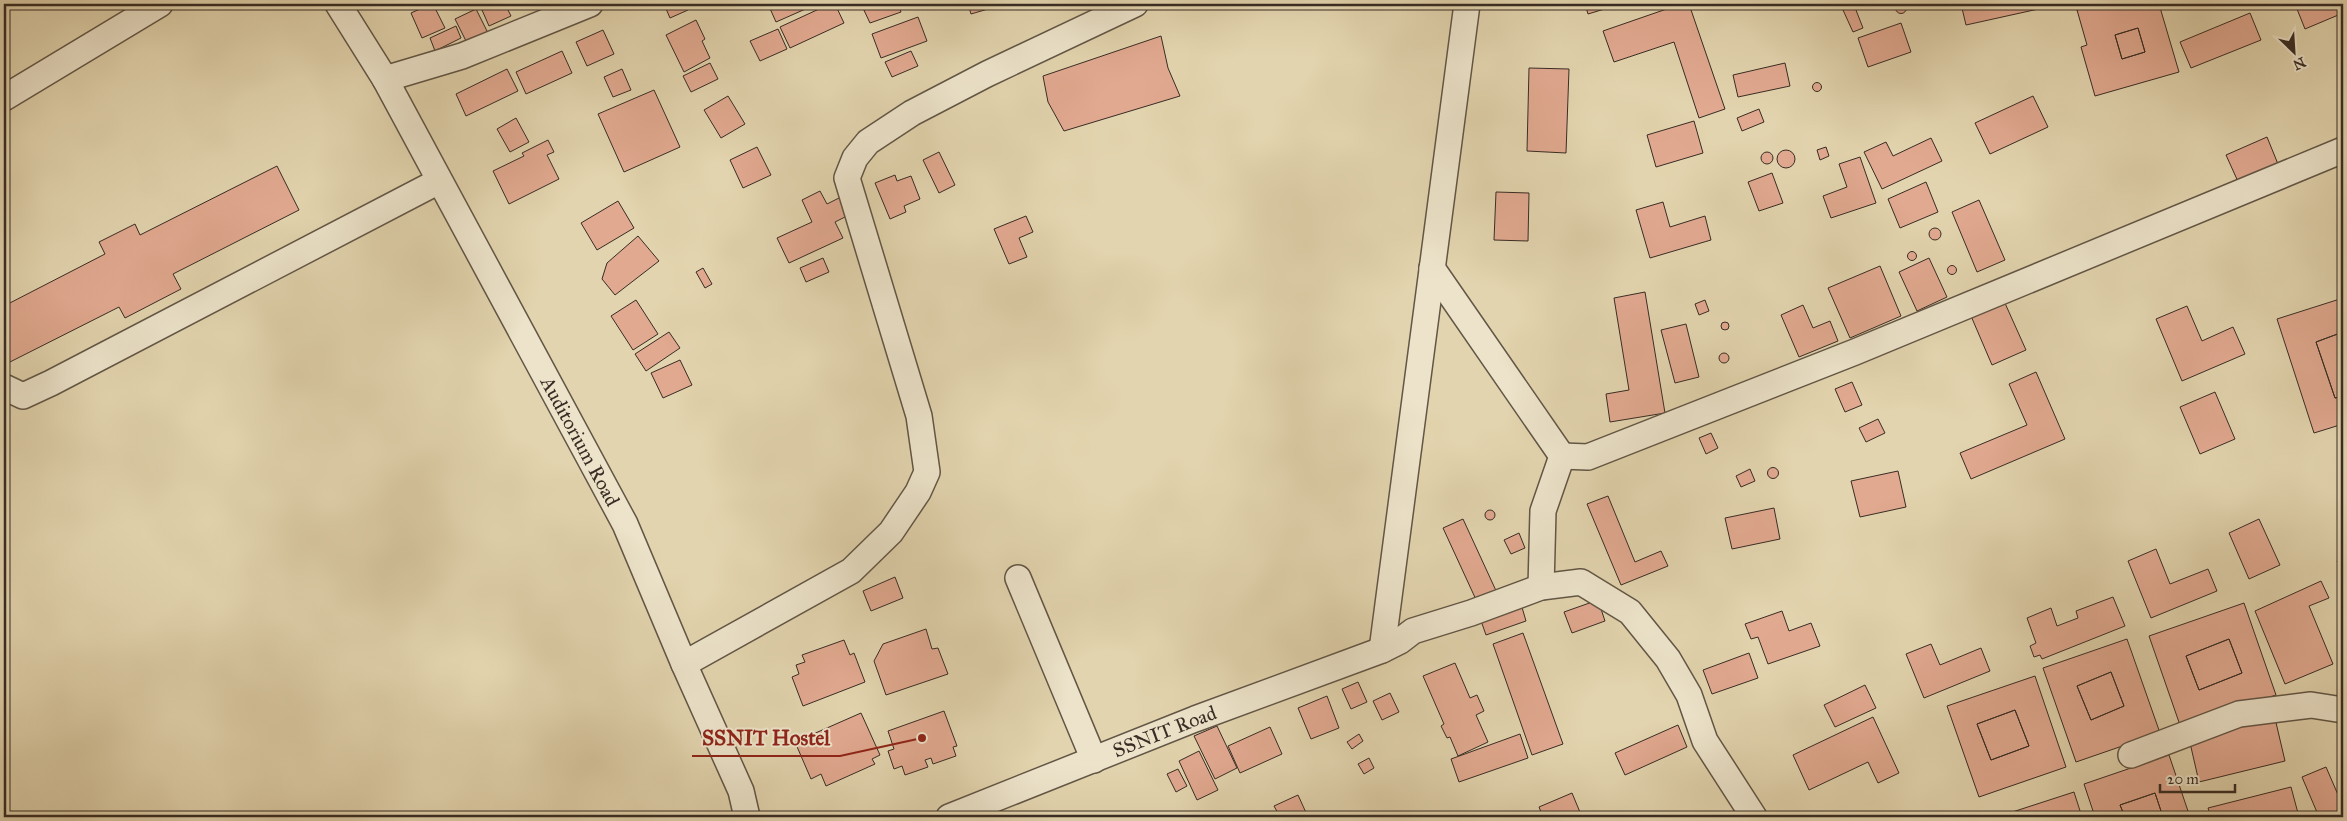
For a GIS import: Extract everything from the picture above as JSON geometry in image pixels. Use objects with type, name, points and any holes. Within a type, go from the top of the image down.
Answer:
[{"type":"street","points":[[4,98],[160,4]]},
{"type":"street","name":"Auditorium Road","points":[[338,4],[385,79],[625,524],[684,664],[741,791],[747,817]]},
{"type":"street","points":[[385,79],[462,56],[590,4]]},
{"type":"street","points":[[684,664],[850,571],[891,532],[918,492],[926,472],[919,416],[847,178],[855,158],[868,142],[912,113],[987,74],[1135,4]]},
{"type":"street","points":[[1382,650],[1467,4]]},
{"type":"street","points":[[1562,456],[1588,457],[1750,395],[2343,150]]},
{"type":"street","points":[[4,387],[23,396],[51,384],[439,181]]},
{"type":"street","points":[[1432,268],[1562,456]]},
{"type":"street","points":[[1541,587],[1543,511],[1562,456]]},
{"type":"street","points":[[1018,578],[1094,760]]},
{"type":"street","name":"SSNIT Road","points":[[949,817],[1382,650],[1400,641],[1413,631],[1471,613],[1541,587],[1581,582],[1630,612],[1668,659],[1689,695],[1705,741],[1754,817]]},
{"type":"street","points":[[2131,755],[2239,714],[2311,705],[2343,710]]},
{"type":"building","points":[[1899,3],[1903,3],[1906,8],[1905,12],[1899,13],[1896,10],[1896,6]]},
{"type":"building","points":[[433,4],[445,28],[422,38],[411,13]]},
{"type":"building","points":[[495,4],[505,4],[511,16],[489,26],[482,10]]},
{"type":"building","points":[[664,4],[684,4],[688,10],[670,18]]},
{"type":"building","points":[[768,4],[809,4],[810,7],[776,22]]},
{"type":"building","points":[[816,4],[835,4],[844,23],[790,48],[780,27],[819,9]]},
{"type":"building","points":[[866,4],[898,4],[901,12],[870,23],[862,6]]},
{"type":"building","points":[[968,4],[1005,4],[971,14]]},
{"type":"building","points":[[1585,4],[1621,4],[1588,14]]},
{"type":"building","points":[[1681,4],[1689,4],[1725,109],[1699,118],[1674,42],[1614,62],[1603,31]]},
{"type":"building","points":[[1961,4],[2051,4],[2052,6],[1966,25]]},
{"type":"building","points":[[2098,4],[2159,4],[2179,72],[2095,96],[2081,47],[2087,45],[2077,10]],"holes":[[[2138,28],[2145,52],[2122,59],[2115,35]]]},
{"type":"building","points":[[2295,4],[2343,4],[2343,13],[2305,29]]},
{"type":"building","points":[[1854,5],[1863,28],[1853,32],[1843,10]]},
{"type":"building","points":[[476,9],[488,33],[467,43],[455,19]]},
{"type":"building","points":[[2250,13],[2261,40],[2191,68],[2180,42]]},
{"type":"building","points":[[918,17],[927,41],[881,58],[872,34]]},
{"type":"building","points":[[696,20],[705,39],[702,41],[710,58],[684,72],[666,35]]},
{"type":"building","points":[[1901,23],[1911,52],[1868,67],[1858,38]]},
{"type":"building","points":[[456,26],[461,38],[435,51],[430,38]]},
{"type":"building","points":[[2138,28],[2145,52],[2122,59],[2115,35]]},
{"type":"building","points":[[778,29],[787,49],[760,61],[750,41]]},
{"type":"building","points":[[603,30],[614,54],[587,66],[576,42]]},
{"type":"building","points":[[1161,36],[1168,68],[1180,96],[1064,131],[1048,102],[1043,76]]},
{"type":"building","points":[[562,51],[572,73],[526,94],[516,72]]},
{"type":"building","points":[[911,51],[918,66],[892,77],[885,62]]},
{"type":"building","points":[[710,63],[718,79],[691,92],[683,76]]},
{"type":"building","points":[[1785,63],[1790,86],[1738,97],[1733,75]]},
{"type":"building","points":[[1529,68],[1569,69],[1566,153],[1527,151]]},
{"type":"building","points":[[507,69],[518,91],[466,116],[456,94]]},
{"type":"building","points":[[622,69],[631,90],[613,97],[604,77]]},
{"type":"building","points":[[1817,82],[1822,87],[1817,92],[1812,87]]},
{"type":"building","points":[[654,90],[680,147],[624,172],[598,114]]},
{"type":"building","points":[[728,96],[745,124],[721,138],[704,110]]},
{"type":"building","points":[[2033,96],[2048,127],[1990,154],[1975,123]]},
{"type":"building","points":[[1759,109],[1764,122],[1742,131],[1737,118]]},
{"type":"building","points":[[516,118],[529,142],[510,152],[497,129]]},
{"type":"building","points":[[1694,121],[1703,153],[1656,167],[1647,135]]},
{"type":"building","points":[[2267,137],[2280,169],[2240,186],[2226,155]]},
{"type":"building","points":[[1931,138],[1942,161],[1882,189],[1864,152],[1886,142],[1893,156]]},
{"type":"building","points":[[548,140],[554,152],[547,155],[559,179],[509,204],[493,171],[524,156],[522,153]]},
{"type":"building","points":[[757,147],[771,175],[743,188],[730,160]]},
{"type":"building","points":[[1826,147],[1829,156],[1820,160],[1817,150]]},
{"type":"building","points":[[1782,150],[1790,150],[1795,155],[1793,166],[1782,168],[1777,163],[1777,155]]},
{"type":"building","points":[[939,152],[955,185],[939,193],[923,160]]},
{"type":"building","points":[[1765,152],[1769,152],[1773,158],[1769,164],[1765,164],[1761,160],[1761,156]]},
{"type":"building","points":[[1860,157],[1876,203],[1831,218],[1823,196],[1847,187],[1839,164]]},
{"type":"building","points":[[277,166],[299,210],[173,274],[181,289],[125,318],[119,307],[4,365],[4,306],[105,254],[99,242],[135,224],[140,235]]},
{"type":"building","points":[[1772,173],[1783,203],[1759,211],[1748,182]]},
{"type":"building","points":[[895,175],[897,181],[911,176],[920,199],[904,206],[906,212],[890,219],[875,183]]},
{"type":"building","points":[[1926,182],[1938,212],[1900,228],[1888,199]]},
{"type":"building","points":[[820,191],[827,204],[845,195],[853,213],[835,222],[843,238],[789,263],[777,238],[812,222],[802,200]]},
{"type":"building","points":[[1496,192],[1529,193],[1528,241],[1494,240]]},
{"type":"building","points":[[1979,200],[2005,260],[1977,272],[1952,212]]},
{"type":"building","points":[[618,201],[634,228],[597,250],[581,223]]},
{"type":"building","points":[[1663,202],[1670,227],[1705,216],[1711,240],[1650,258],[1636,210]]},
{"type":"building","points":[[1026,216],[1033,232],[1019,238],[1027,257],[1009,264],[994,229]]},
{"type":"building","points":[[1933,228],[1937,228],[1941,234],[1937,240],[1933,240],[1929,236],[1929,232]]},
{"type":"building","points":[[638,236],[659,261],[615,295],[602,279],[607,263]]},
{"type":"building","points":[[1912,252],[1916,256],[1912,260],[1908,256]]},
{"type":"building","points":[[823,258],[829,272],[806,282],[800,268]]},
{"type":"building","points":[[1929,258],[1947,297],[1917,311],[1899,272]]},
{"type":"building","points":[[1880,266],[1901,316],[1850,338],[1828,288]]},
{"type":"building","points":[[1952,266],[1956,270],[1952,274],[1948,270]]},
{"type":"building","points":[[703,268],[712,284],[705,288],[696,272]]},
{"type":"building","points":[[1645,292],[1665,413],[1610,422],[1606,394],[1629,390],[1614,298]]},
{"type":"building","points":[[2343,298],[2343,332],[2316,342],[2335,398],[2343,396],[2343,424],[2314,433],[2277,319]]},
{"type":"building","points":[[636,300],[658,334],[633,350],[611,316]]},
{"type":"building","points":[[1705,300],[1709,311],[1699,315],[1695,304]]},
{"type":"building","points":[[2004,301],[2026,350],[1992,365],[1971,316]]},
{"type":"building","points":[[1803,305],[1813,328],[1830,321],[1838,341],[1799,357],[1781,315]]},
{"type":"building","points":[[2187,306],[2202,341],[2233,327],[2245,354],[2182,381],[2156,319]]},
{"type":"building","points":[[1725,322],[1729,326],[1725,330],[1721,326]]},
{"type":"building","points":[[1686,324],[1699,377],[1675,383],[1661,330]]},
{"type":"building","points":[[669,332],[680,348],[646,371],[635,354]]},
{"type":"building","points":[[2343,332],[2343,396],[2335,398],[2316,342]]},
{"type":"building","points":[[1722,353],[1726,353],[1729,358],[1728,362],[1722,363],[1719,360],[1719,356]]},
{"type":"building","points":[[680,360],[692,385],[663,398],[651,373]]},
{"type":"building","points":[[2036,372],[2065,439],[1971,479],[1960,453],[2027,425],[2009,384]]},
{"type":"building","points":[[1852,382],[1862,405],[1845,412],[1835,389]]},
{"type":"building","points":[[2215,392],[2235,439],[2200,454],[2180,407]]},
{"type":"building","points":[[1878,419],[1885,433],[1866,442],[1859,428]]},
{"type":"building","points":[[1711,433],[1718,448],[1706,454],[1699,438]]},
{"type":"building","points":[[1773,467],[1779,473],[1773,479],[1767,473]]},
{"type":"building","points":[[1750,469],[1755,481],[1741,487],[1736,476]]},
{"type":"building","points":[[1898,471],[1906,507],[1860,517],[1851,481]]},
{"type":"building","points":[[1608,496],[1635,562],[1661,551],[1668,566],[1621,585],[1587,504]]},
{"type":"building","points":[[1774,508],[1780,539],[1732,549],[1725,518]]},
{"type":"building","points":[[1488,510],[1492,510],[1495,515],[1494,519],[1488,520],[1485,517],[1485,513]]},
{"type":"building","points":[[1463,519],[1498,595],[1478,604],[1443,528]]},
{"type":"building","points":[[2259,519],[2280,565],[2249,579],[2229,533]]},
{"type":"building","points":[[1519,533],[1525,548],[1511,554],[1504,540]]},
{"type":"building","points":[[2156,549],[2170,584],[2208,569],[2217,591],[2151,618],[2128,561]]},
{"type":"building","points":[[2343,559],[2343,576],[2337,561]]},
{"type":"building","points":[[895,577],[903,598],[871,611],[863,591]]},
{"type":"building","points":[[2321,581],[2329,598],[2309,606],[2333,664],[2285,684],[2255,611]]},
{"type":"building","points":[[2113,597],[2125,626],[2042,659],[2040,655],[2034,657],[2030,646],[2036,643],[2027,618],[2051,608],[2057,626],[2078,618],[2076,611]]},
{"type":"building","points":[[1598,600],[1605,621],[1572,633],[1564,612]]},
{"type":"building","points":[[2244,603],[2276,695],[2181,728],[2149,636]],"holes":[[[2229,639],[2242,673],[2199,690],[2186,656]]]},
{"type":"building","points":[[1521,604],[1526,621],[1486,635],[1480,618]]},
{"type":"building","points":[[1782,611],[1789,631],[1811,623],[1820,646],[1768,664],[1758,637],[1751,639],[1745,624]]},
{"type":"building","points":[[926,629],[932,649],[938,648],[948,674],[886,695],[874,661],[883,644]]},
{"type":"building","points":[[1523,633],[1563,744],[1532,755],[1493,644]]},
{"type":"building","points":[[2127,639],[2160,733],[2076,762],[2043,668]],"holes":[[[2111,672],[2124,706],[2091,720],[2077,686]]]},
{"type":"building","points":[[2229,639],[2242,673],[2199,690],[2186,656]]},
{"type":"building","points":[[844,640],[850,655],[854,653],[865,682],[803,706],[792,677],[799,674],[796,665],[805,662],[802,655]]},
{"type":"building","points":[[1931,644],[1940,665],[1981,648],[1990,671],[1924,698],[1906,654]]},
{"type":"building","points":[[1749,653],[1758,678],[1712,694],[1703,670]]},
{"type":"building","points":[[1455,663],[1470,698],[1477,695],[1484,711],[1476,715],[1488,742],[1458,756],[1450,737],[1447,738],[1441,726],[1444,724],[1423,676]]},
{"type":"building","points":[[2111,672],[2124,706],[2091,720],[2077,686]]},
{"type":"building","points":[[2035,676],[2066,767],[1979,797],[1947,706]],"holes":[[[2015,710],[2029,746],[1991,760],[1977,724]]]},
{"type":"building","points":[[1358,682],[1367,702],[1351,709],[1342,689]]},
{"type":"building","points":[[1865,685],[1876,708],[1835,727],[1824,705]]},
{"type":"building","points":[[1390,693],[1399,712],[1382,720],[1373,701]]},
{"type":"building","points":[[1327,696],[1339,728],[1311,739],[1298,708]]},
{"type":"building","points":[[2015,710],[2029,746],[1991,760],[1977,724]]},
{"type":"building","points":[[944,711],[957,746],[953,747],[956,756],[933,764],[931,758],[925,760],[928,767],[905,775],[902,766],[894,769],[888,751],[894,749],[888,731]]},
{"type":"building","points":[[861,713],[880,755],[872,759],[875,764],[826,786],[821,774],[811,779],[795,742]]},
{"type":"building","points":[[2274,714],[2285,761],[2199,782],[2188,734]]},
{"type":"building","points":[[1873,717],[1899,773],[1878,783],[1868,762],[1809,790],[1793,755]]},
{"type":"building","points":[[1678,725],[1687,747],[1625,775],[1615,753]]},
{"type":"building","points":[[1217,726],[1237,768],[1215,779],[1194,736]]},
{"type":"building","points":[[1270,727],[1282,754],[1240,773],[1228,746]]},
{"type":"building","points":[[1359,734],[1363,741],[1352,749],[1347,742]]},
{"type":"building","points":[[1520,734],[1528,758],[1459,782],[1451,759]]},
{"type":"building","points":[[1199,751],[1218,790],[1197,800],[1179,761]]},
{"type":"building","points":[[2169,755],[2190,817],[2163,817],[2155,793],[2120,805],[2125,817],[2095,817],[2084,784]]},
{"type":"building","points":[[1369,758],[1374,768],[1364,774],[1358,764]]},
{"type":"building","points":[[2326,767],[2339,797],[2343,795],[2343,817],[2319,817],[2302,777]]},
{"type":"building","points":[[1178,769],[1187,786],[1176,792],[1167,774]]},
{"type":"building","points":[[2291,787],[2299,817],[2211,817],[2208,808]]},
{"type":"building","points":[[2074,792],[2082,817],[1997,817]]},
{"type":"building","points":[[1572,793],[1582,817],[1543,817],[1539,807]]},
{"type":"building","points":[[2155,793],[2163,817],[2125,817],[2120,805]]},
{"type":"building","points":[[1298,795],[1308,817],[1280,817],[1274,806]]},
{"type":"place","name":"SSNIT Hostel","points":[[922,738]]}]
